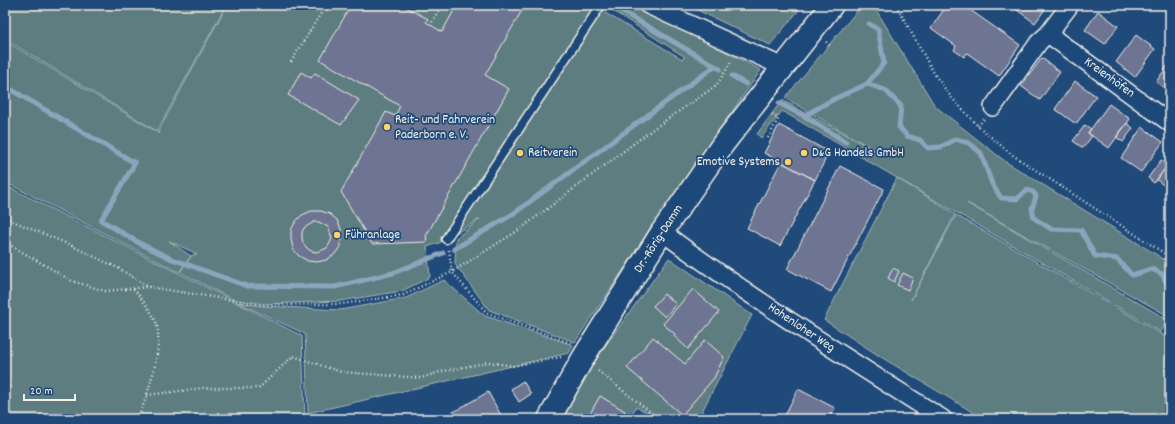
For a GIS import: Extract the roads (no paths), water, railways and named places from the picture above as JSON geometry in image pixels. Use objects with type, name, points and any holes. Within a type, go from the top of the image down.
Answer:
[{"type":"street","points":[[648,5],[783,67]]},
{"type":"street","name":"Dr.-Rörig-Damm","points":[[549,419],[585,354],[662,232],[723,144],[832,5]]},
{"type":"street","points":[[993,107],[1039,42],[1048,34],[1070,5]]},
{"type":"street","name":"Kreienhöfen","points":[[1048,34],[1170,123]]},
{"type":"street","name":"Hohenloher Weg","points":[[662,232],[699,259],[843,356],[943,419]]},
{"type":"lane","points":[[446,239],[600,5]]},
{"type":"waterway","points":[[616,8],[720,69]]},
{"type":"waterway","points":[[867,84],[884,63],[878,29],[869,24]]},
{"type":"waterway","points":[[454,249],[513,214],[715,66]]},
{"type":"waterway","points":[[732,76],[746,84]]},
{"type":"waterway","points":[[804,116],[834,99],[867,84],[885,90],[901,106],[899,127],[907,136],[920,140],[928,148],[941,147],[956,139],[969,143],[981,153],[992,184],[1001,198],[1017,199],[1027,190],[1033,192],[1036,196],[1032,209],[1034,218],[1051,229],[1081,230],[1095,256],[1117,259],[1132,275],[1152,269],[1162,274],[1170,289]]},
{"type":"waterway","points":[[5,86],[135,163],[101,220],[139,243],[172,259],[247,286],[335,287],[393,273],[443,253]]},
{"type":"waterway","points":[[779,103],[804,116],[846,142]]},
{"type":"place","name":"Reit- und Fahrverein Paderborn e. V.","points":[[387,127]]},
{"type":"place","name":"Reitverein","points":[[520,153]]},
{"type":"place","name":"D&G Handels GmbH","points":[[804,153]]},
{"type":"place","name":"Emotive Systems","points":[[788,162]]},
{"type":"place","name":"Führanlage","points":[[337,235]]}]
